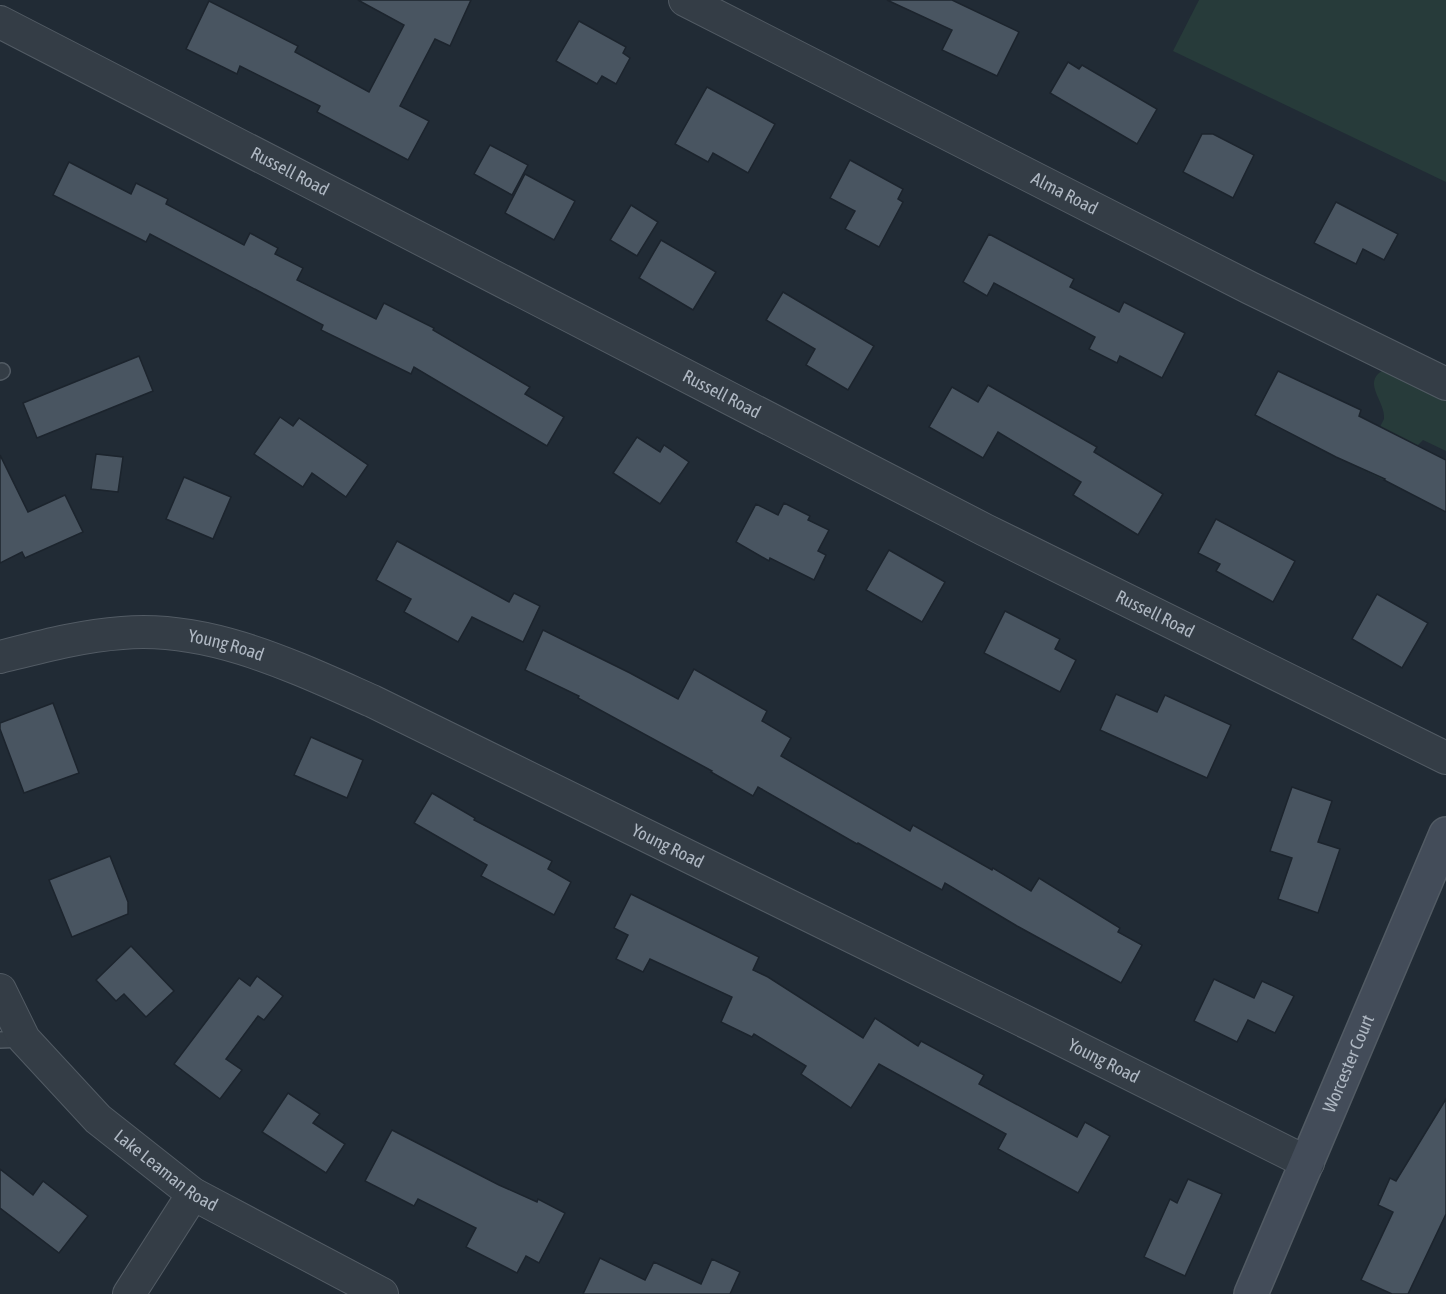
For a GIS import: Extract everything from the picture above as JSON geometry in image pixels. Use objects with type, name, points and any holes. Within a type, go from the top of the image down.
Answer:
[{"type":"street","name":"Alma Road","points":[[685,0],[1250,288],[1446,384]]},
{"type":"street","name":"Russell Road","points":[[0,22],[974,525],[1446,758]]},
{"type":"street","name":"Young Road","points":[[0,657],[62,641],[123,632],[181,634],[227,645],[302,670],[394,712],[1308,1163]]},
{"type":"street","name":"Worcester Court","points":[[1251,1294],[1446,834]]},
{"type":"street","name":"Lake Leaman Road","points":[[0,990],[12,1040],[98,1119],[193,1194],[382,1294]]},
{"type":"street","points":[[129,1294],[193,1194]]},
{"type":"green space","points":[[1199,0],[1446,0],[1446,182],[1173,51]]},
{"type":"green space","points":[[1382,371],[1387,371],[1446,398],[1446,451],[1423,440],[1417,446],[1405,439],[1384,480],[1359,468],[1384,419],[1382,406],[1374,387],[1376,376]]},
{"type":"building","points":[[358,0],[471,0],[450,46],[435,39],[400,106],[429,121],[408,160],[317,112],[320,106],[240,66],[237,74],[186,49],[209,1],[298,46],[295,52],[369,92],[404,25]]},
{"type":"building","points":[[887,0],[952,0],[1019,32],[997,76],[942,50],[952,30]]},
{"type":"building","points":[[579,21],[626,47],[623,53],[630,58],[616,84],[602,76],[597,84],[556,61]]},
{"type":"building","points":[[1068,62],[1079,69],[1082,65],[1157,109],[1137,144],[1050,93]]},
{"type":"building","points":[[707,87],[775,124],[748,173],[713,153],[708,162],[675,144]]},
{"type":"building","points":[[1202,134],[1213,134],[1254,155],[1233,198],[1183,172]]},
{"type":"building","points":[[490,145],[528,165],[512,195],[474,174]]},
{"type":"building","points":[[850,160],[903,189],[898,199],[903,202],[879,247],[845,229],[855,211],[830,198]]},
{"type":"building","points":[[69,162],[131,194],[136,183],[168,199],[166,204],[244,245],[250,233],[278,248],[275,254],[303,268],[297,280],[376,319],[384,303],[434,328],[433,330],[530,387],[525,394],[564,417],[547,446],[414,367],[411,374],[321,330],[323,325],[150,234],[146,242],[53,195]]},
{"type":"building","points":[[525,174],[575,201],[554,240],[505,213]]},
{"type":"building","points":[[1336,202],[1398,234],[1384,260],[1363,249],[1356,264],[1314,243]]},
{"type":"building","points":[[631,205],[658,222],[637,256],[610,240]]},
{"type":"building","points":[[989,234],[1074,279],[1070,287],[1119,312],[1124,302],[1185,333],[1162,378],[1120,356],[1117,363],[1089,349],[1095,337],[994,283],[987,296],[963,282]]},
{"type":"building","points":[[661,240],[716,272],[693,310],[639,278]]},
{"type":"building","points":[[783,292],[874,346],[848,390],[806,365],[815,349],[766,320]]},
{"type":"building","points":[[139,356],[153,391],[37,438],[23,403]]},
{"type":"building","points":[[1278,371],[1361,410],[1359,416],[1446,460],[1446,512],[1385,479],[1336,457],[1255,415]]},
{"type":"building","points":[[988,385],[1097,447],[1094,452],[1163,494],[1138,535],[1073,495],[1081,482],[998,432],[983,458],[929,427],[952,387],[978,402]]},
{"type":"building","points":[[280,417],[293,426],[299,418],[368,465],[346,497],[312,473],[303,487],[254,454]]},
{"type":"building","points":[[637,437],[660,452],[664,445],[689,462],[660,504],[613,473]]},
{"type":"building","points":[[96,454],[123,457],[118,492],[91,489]]},
{"type":"building","points":[[0,455],[28,512],[65,495],[83,532],[25,558],[22,552],[0,563]]},
{"type":"building","points":[[184,477],[231,497],[213,539],[166,519]]},
{"type":"building","points":[[784,503],[810,516],[808,520],[829,530],[818,551],[826,555],[814,580],[770,558],[769,561],[736,542],[756,504],[778,515]]},
{"type":"building","points":[[1216,519],[1295,561],[1273,602],[1216,571],[1220,564],[1198,553]]},
{"type":"building","points":[[397,541],[509,602],[514,593],[540,606],[523,642],[472,617],[458,642],[404,612],[411,599],[376,580]]},
{"type":"building","points":[[889,550],[945,582],[922,622],[866,590]]},
{"type":"building","points":[[1377,594],[1428,623],[1402,668],[1352,639]]},
{"type":"building","points":[[1005,611],[1060,639],[1055,649],[1076,660],[1060,692],[984,653]]},
{"type":"building","points":[[543,630],[678,699],[694,669],[767,711],[762,721],[791,738],[781,756],[910,831],[913,825],[1031,891],[1039,878],[1120,928],[1118,932],[1142,945],[1121,983],[1017,926],[945,883],[942,890],[758,787],[753,796],[578,698],[579,696],[525,670]]},
{"type":"building","points":[[1116,694],[1157,712],[1165,695],[1231,725],[1207,778],[1100,730]]},
{"type":"building","points":[[53,703],[79,773],[24,793],[0,729],[0,723]]},
{"type":"building","points":[[311,737],[363,760],[347,798],[294,775]]},
{"type":"building","points":[[1292,787],[1332,801],[1318,842],[1340,849],[1318,913],[1278,899],[1292,858],[1270,851]]},
{"type":"building","points":[[432,793],[475,818],[474,820],[552,861],[548,869],[571,882],[554,915],[481,876],[487,865],[414,823]]},
{"type":"building","points":[[110,856],[128,902],[128,914],[72,937],[49,880]]},
{"type":"building","points":[[631,894],[759,957],[753,970],[768,977],[863,1038],[875,1018],[918,1046],[921,1041],[984,1075],[979,1084],[1077,1137],[1085,1122],[1110,1136],[1078,1193],[998,1149],[1006,1134],[879,1064],[851,1108],[801,1074],[806,1066],[754,1034],[752,1037],[721,1022],[732,997],[650,959],[643,972],[616,959],[628,935],[614,928]]},
{"type":"building","points":[[131,946],[174,991],[146,1017],[124,994],[116,1001],[96,980]]},
{"type":"building","points":[[257,976],[283,996],[264,1020],[258,1016],[226,1059],[242,1070],[220,1099],[174,1064],[239,978],[250,986]]},
{"type":"building","points":[[1214,979],[1254,998],[1262,981],[1294,996],[1275,1033],[1248,1020],[1237,1042],[1194,1021]]},
{"type":"building","points":[[288,1093],[320,1114],[313,1123],[345,1144],[326,1173],[262,1132]]},
{"type":"building","points":[[1446,1099],[1446,1214],[1408,1294],[1392,1294],[1361,1280],[1393,1212],[1378,1205],[1390,1178],[1396,1181]]},
{"type":"building","points":[[392,1130],[499,1185],[537,1202],[538,1199],[565,1213],[539,1263],[526,1256],[517,1273],[466,1247],[476,1228],[418,1199],[414,1206],[365,1181]]},
{"type":"building","points":[[0,1169],[33,1195],[43,1181],[88,1216],[59,1253],[0,1208]]},
{"type":"building","points":[[1188,1179],[1222,1194],[1185,1276],[1144,1257],[1170,1199],[1177,1203]]},
{"type":"building","points":[[600,1258],[645,1280],[654,1262],[701,1284],[712,1259],[740,1272],[730,1294],[583,1294]]}]
